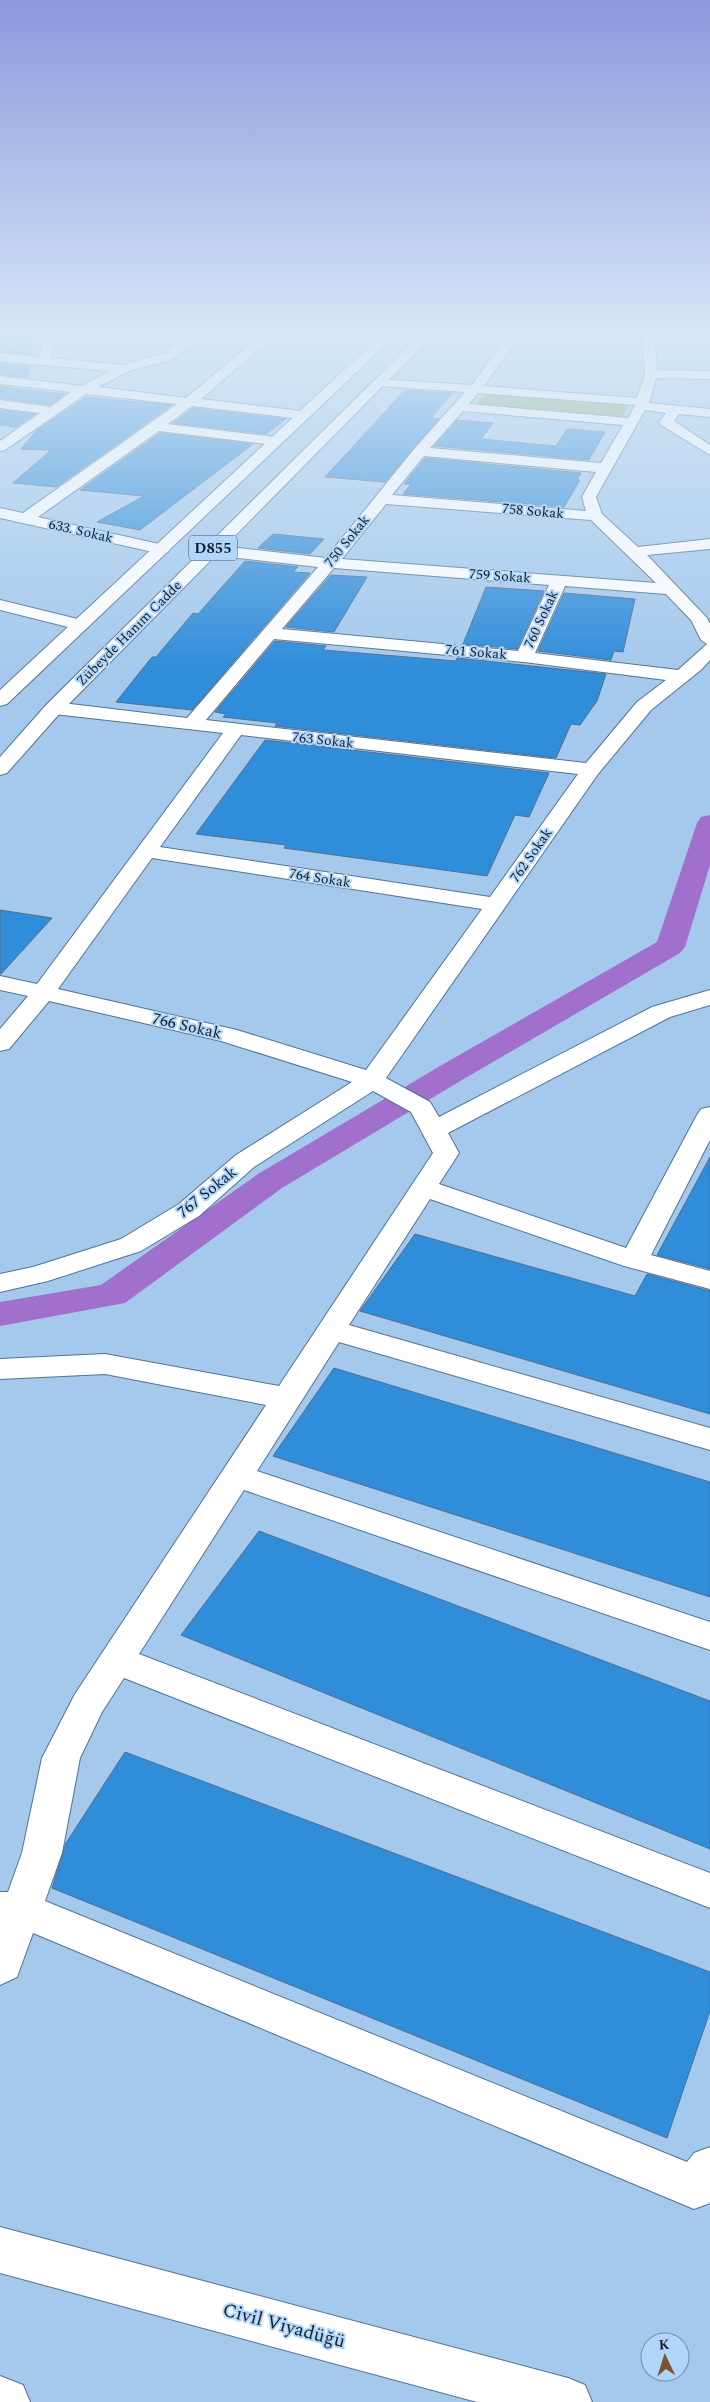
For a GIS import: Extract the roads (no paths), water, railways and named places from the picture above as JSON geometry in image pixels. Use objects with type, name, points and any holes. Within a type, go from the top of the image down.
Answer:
[{"type":"main road","points":[[26,518],[133,443]]},
{"type":"main road","name":"D855","points":[[0,700],[273,443]]},
{"type":"main road","name":"Zübeyde Hanım Cadde","points":[[0,769],[54,708],[319,443]]},
{"type":"main road","name":"750 Sokak","points":[[191,725],[329,563],[427,443]]},
{"type":"main road","points":[[619,443],[589,497],[595,516],[634,552],[698,618],[710,640]]},
{"type":"main road","points":[[698,443],[710,451]]},
{"type":"main road","points":[[420,451],[604,468]]},
{"type":"main road","name":"758 Sokak","points":[[381,499],[595,516]]},
{"type":"main road","name":"633. Sokak","points":[[0,513],[162,549]]},
{"type":"main road","points":[[634,552],[710,544]]},
{"type":"main road","name":"759 Sokak","points":[[212,550],[329,563],[671,589]]},
{"type":"main road","name":"760 Sokak","points":[[524,657],[559,581]]},
{"type":"main road","points":[[0,605],[80,625]]},
{"type":"main road","name":"761 Sokak","points":[[269,633],[524,657],[681,676]]},
{"type":"main road","name":"762 Sokak","points":[[372,1080],[591,770],[644,706],[696,665],[710,649]]},
{"type":"main road","name":"763 Sokak","points":[[54,708],[591,770]]},
{"type":"main road","points":[[0,1044],[44,992],[234,730]]},
{"type":"main road","name":"764 Sokak","points":[[145,851],[495,904]]},
{"type":"main road","name":"766 Sokak","points":[[0,983],[228,1035],[372,1080],[421,1107],[446,1153],[424,1188]]},
{"type":"main road","points":[[434,1130],[660,1012],[710,997]]},
{"type":"main road","name":"767 Sokak","points":[[0,1283],[38,1275],[131,1245],[190,1210],[245,1161],[372,1080]]},
{"type":"main road","points":[[634,1260],[710,1115]]},
{"type":"main road","points":[[0,1966],[11,1910],[42,1853],[61,1758],[88,1704],[424,1188],[634,1260],[710,1280]]},
{"type":"main road","points":[[332,1330],[710,1439]]},
{"type":"main road","points":[[0,1369],[105,1364],[287,1398]]},
{"type":"main road","points":[[237,1476],[710,1636]]},
{"type":"main road","points":[[116,1660],[710,1891]]},
{"type":"main road","points":[[11,1910],[694,2188],[710,2169]]},
{"type":"main road","name":"Civil Viyadüğü","points":[[0,2250],[568,2402]]},
{"type":"main road","points":[[0,2400],[6,2402]]},
{"type":"waterway","points":[[0,1314],[112,1295],[270,1181],[451,1073],[670,947],[710,823]]}]
